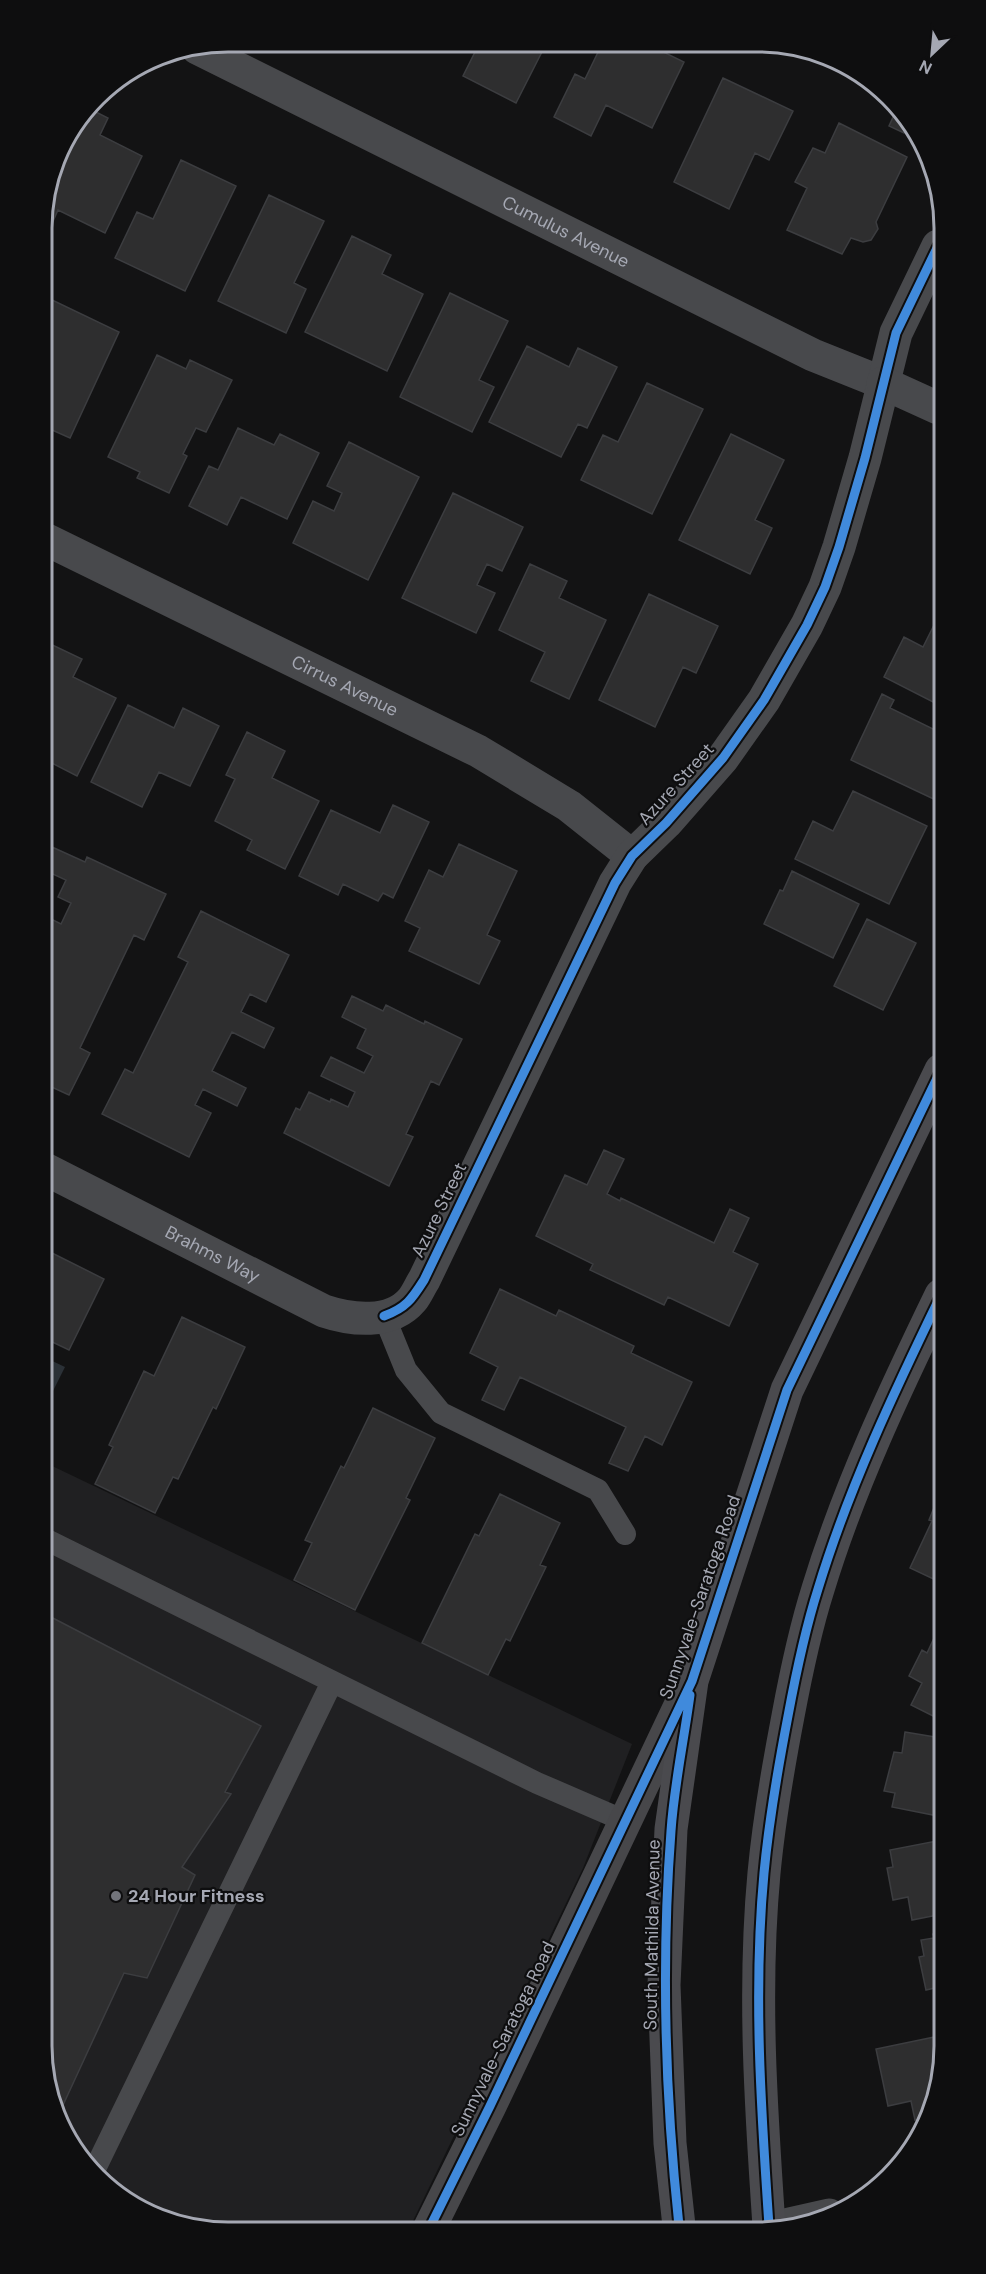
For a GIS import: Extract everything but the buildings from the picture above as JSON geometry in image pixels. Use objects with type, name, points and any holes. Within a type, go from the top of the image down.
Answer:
[{"type":"main road","name":"Sunnyvale-Saratoga Road","points":[[432,2222],[692,1681],[786,1390],[934,1083]]},
{"type":"main road","points":[[770,2221],[762,2127],[759,1962],[764,1874],[776,1780],[798,1664],[818,1589],[856,1480],[933,1311]]},
{"type":"main road","name":"South Mathilda Avenue","points":[[679,2222],[670,2143],[664,1985],[671,1829],[692,1681]]},
{"type":"street","name":"Cumulus Avenue","points":[[209,54],[813,355],[934,406]]},
{"type":"street","name":"Azure Street","points":[[384,1316],[397,1311],[411,1301],[424,1280],[615,883],[632,856],[666,823],[723,758],[764,700],[807,625],[825,587],[839,547],[865,458],[882,383],[898,327],[934,254]]},
{"type":"street","name":"Cirrus Avenue","points":[[53,542],[478,751],[569,806],[632,856]]},
{"type":"street","name":"Brahms Way","points":[[53,1174],[324,1311],[344,1318],[363,1319],[384,1316]]},
{"type":"lane","points":[[384,1316],[406,1370],[441,1413],[598,1490],[625,1534]]},
{"type":"lane","points":[[53,1543],[537,1783],[625,1821]]},
{"type":"lane","points":[[98,2163],[332,1682]]},
{"type":"shaded area","points":[[53,1361],[65,1367],[53,1391]]},
{"type":"shaded area","points":[[53,1466],[632,1744],[583,1868],[412,2222],[206,2220],[172,2212],[131,2192],[96,2161],[82,2143],[62,2102],[54,2068]]},
{"type":"cycle path","points":[[384,1316],[398,1310],[408,1302],[424,1280],[615,883],[632,856],[666,823],[723,758],[764,700],[807,625],[825,587],[839,547],[865,458],[896,333],[934,254]]},
{"type":"cycle path","points":[[432,2222],[692,1681],[787,1390],[934,1086]]},
{"type":"cycle path","points":[[769,2221],[761,2094],[759,1961],[766,1853],[784,1736],[805,1636],[830,1551],[858,1476],[933,1311]]},
{"type":"cycle path","points":[[679,2222],[670,2128],[666,2029],[666,1930],[672,1814],[690,1695]]},
{"type":"place","name":"24 Hour Fitness","points":[[116,1896]]}]
